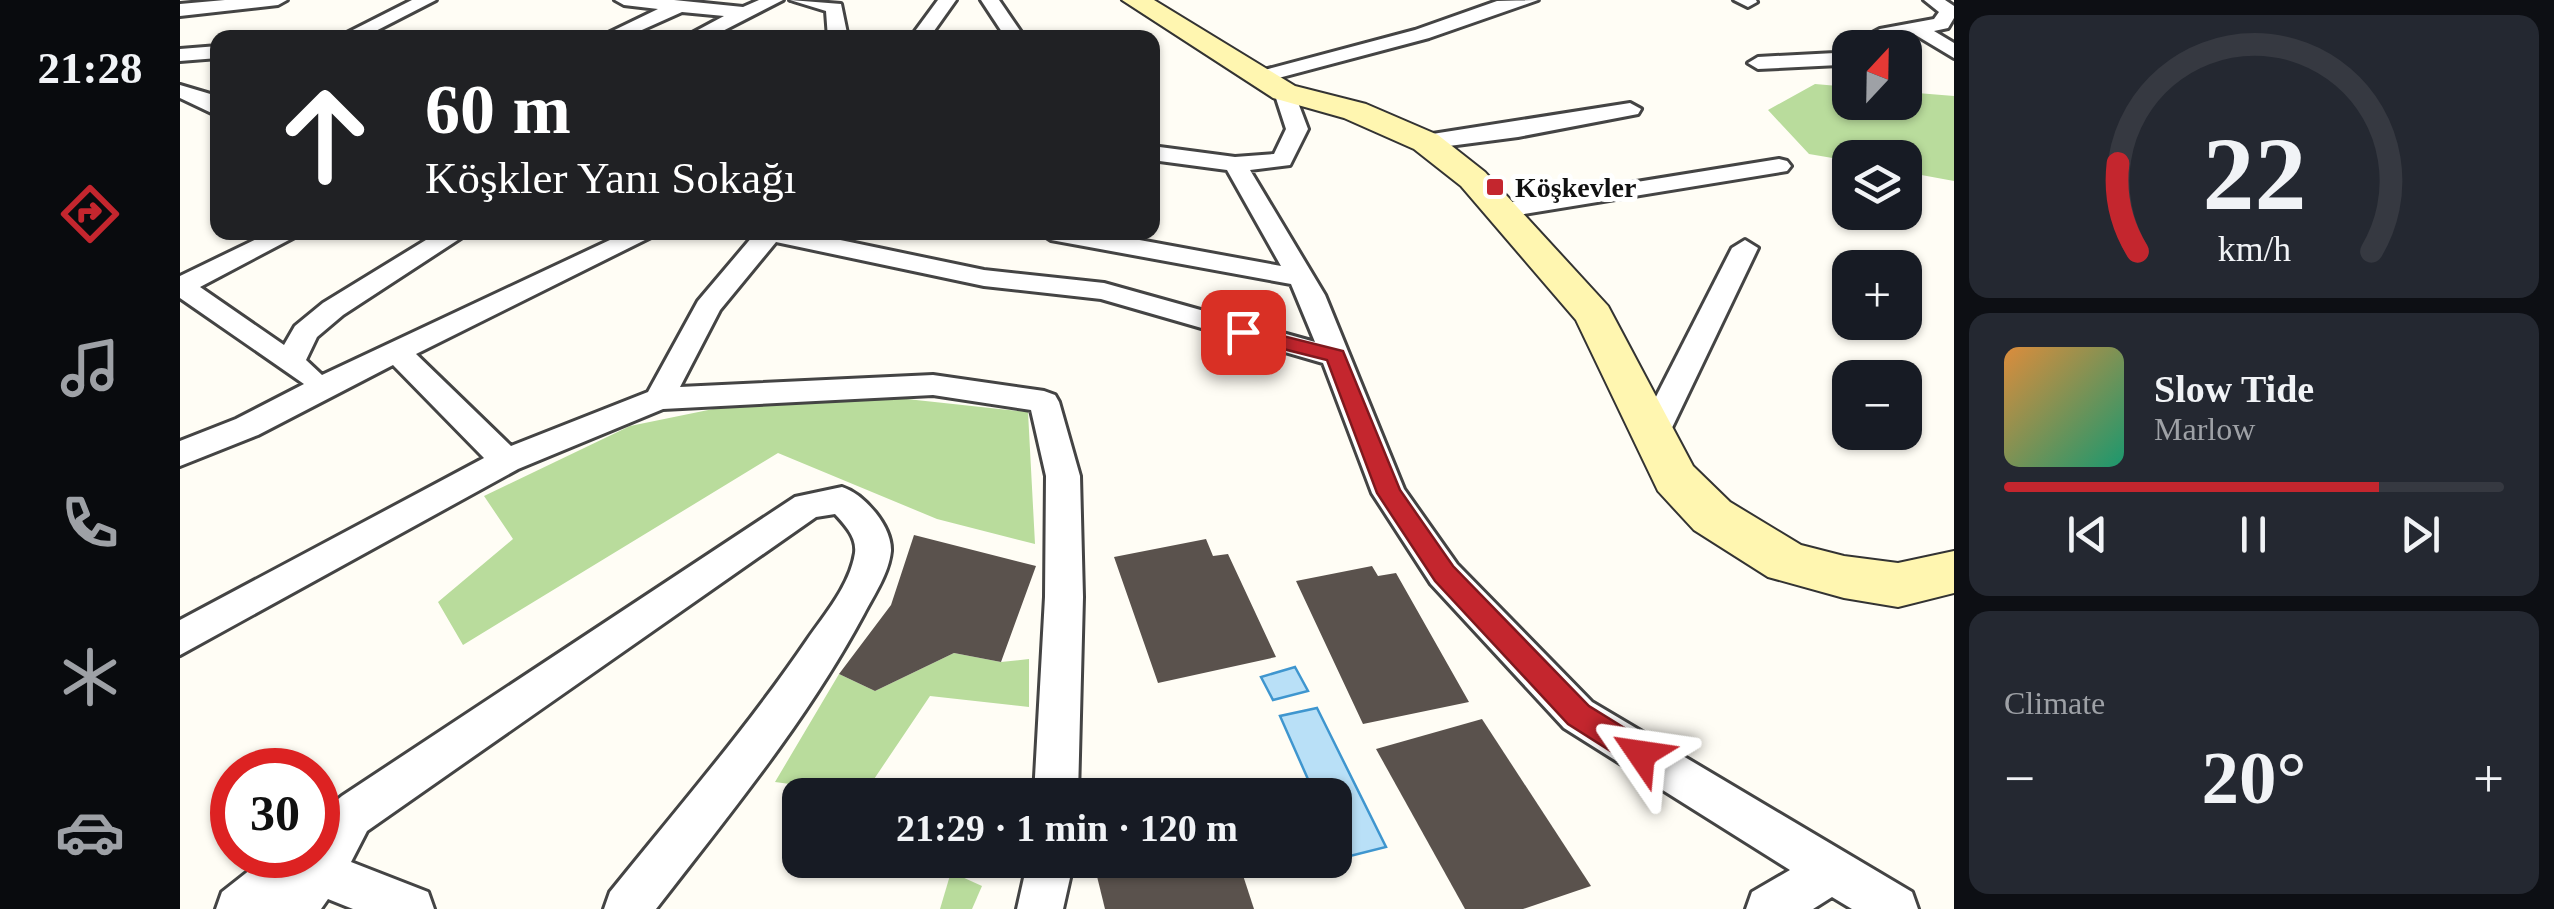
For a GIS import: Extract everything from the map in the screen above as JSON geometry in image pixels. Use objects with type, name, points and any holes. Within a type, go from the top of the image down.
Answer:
[{"type":"street","points":[[180,10],[278,0]]},
{"type":"street","points":[[624,0],[685,4],[743,14]]},
{"type":"street","points":[[709,30],[774,0]]},
{"type":"street","points":[[799,0],[835,8],[837,30]]},
{"type":"street","points":[[925,30],[947,0]]},
{"type":"street","points":[[990,0],[1011,30]]},
{"type":"street","points":[[1135,0],[1279,95],[1355,111],[1426,142],[1473,179],[1594,315],[1675,478],[1712,516],[1787,562],[1844,577],[1898,584],[1954,572]]},
{"type":"street","points":[[1279,95],[1422,34],[1528,0]]},
{"type":"street","points":[[1905,30],[1941,24],[1949,10],[1933,0]]},
{"type":"street","points":[[378,2],[420,3]]},
{"type":"street","points":[[363,30],[420,3]]},
{"type":"street","points":[[625,30],[685,4]]},
{"type":"street","points":[[1917,28],[1954,52]]},
{"type":"street","points":[[180,55],[210,53]]},
{"type":"street","points":[[1758,63],[1832,59]]},
{"type":"street","points":[[180,90],[210,101]]},
{"type":"street","points":[[1160,154],[1235,164],[1282,160],[1297,129],[1279,95]]},
{"type":"street","points":[[180,115],[210,105]]},
{"type":"street","points":[[1426,142],[1630,109]]},
{"type":"street","points":[[1235,164],[1301,278],[1389,493],[1444,574],[1578,715],[1895,909]]},
{"type":"street","points":[[1500,211],[1779,166]]},
{"type":"street","points":[[275,240],[180,285],[322,387]]},
{"type":"street","points":[[290,362],[306,332],[334,309],[445,240]]},
{"type":"street","points":[[180,454],[246,427],[632,240]]},
{"type":"street","points":[[659,398],[708,306],[760,240]]},
{"type":"street","points":[[800,240],[984,278],[1104,292],[1277,344],[1336,356]]},
{"type":"street","points":[[1094,240],[1301,278]]},
{"type":"street","points":[[1653,434],[1745,248]]},
{"type":"street","points":[[396,351],[506,461]]},
{"type":"street","points":[[180,639],[506,461],[659,398],[933,385],[1044,402],[1064,476],[1056,778]]},
{"type":"street","points":[[340,832],[358,811],[807,506],[842,500],[866,524],[874,553],[861,588],[830,642],[628,909]]},
{"type":"street","points":[[1769,909],[1830,872]]},
{"type":"street","points":[[240,909],[294,878]]},
{"type":"street","points":[[329,878],[411,909]]},
{"type":"street","points":[[1040,909],[1047,878]]},
{"type":"green space","points":[[1815,84],[1832,85],[1832,120],[1922,120],[1922,93],[1954,96],[1954,181],[1922,175],[1922,140],[1832,140],[1832,158],[1809,154],[1768,110]]},
{"type":"green space","points":[[879,396],[1028,412],[1035,544],[937,519],[778,453],[463,645],[438,602],[513,539],[484,496],[630,426],[718,408]]},
{"type":"green space","points":[[954,653],[1001,662],[1029,659],[1029,707],[930,696],[875,778],[782,778],[782,783],[775,782],[839,674],[875,691]]},
{"type":"green space","points":[[949,878],[964,878],[982,886],[972,909],[940,909]]},
{"type":"water","points":[[1295,667],[1308,691],[1273,700],[1261,677]]},
{"type":"water","points":[[1317,708],[1352,778],[1307,778],[1280,716]]},
{"type":"water","points":[[1352,779],[1386,847],[1352,856]]},
{"type":"building","points":[[914,535],[1036,566],[1001,662],[954,653],[875,691],[839,674],[891,605]]},
{"type":"building","points":[[1206,539],[1213,556],[1228,554],[1276,657],[1158,683],[1114,557]]},
{"type":"building","points":[[1372,566],[1378,576],[1396,573],[1469,702],[1363,724],[1296,581]]},
{"type":"building","points":[[1482,719],[1591,886],[1523,909],[1465,909],[1376,749]]},
{"type":"building","points":[[1097,878],[1244,878],[1254,909],[1105,909]]},
{"type":"place","name":"Köşkevler","points":[[1495,187]]},
{"type":"route","points":[[1243,332],[1277,344],[1336,356],[1389,493],[1444,574],[1578,715],[1641,754]]}]
